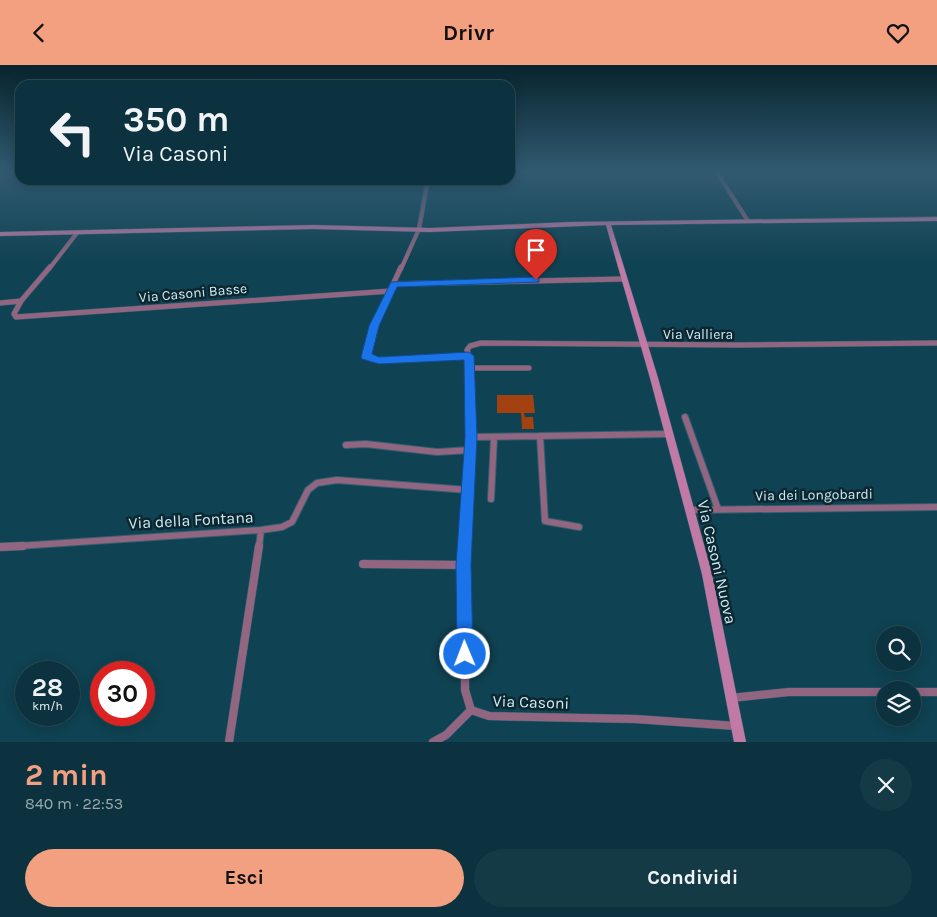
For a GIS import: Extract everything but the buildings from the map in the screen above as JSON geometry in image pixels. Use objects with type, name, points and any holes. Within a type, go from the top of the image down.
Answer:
[{"type":"main road","points":[[0,234],[313,227],[419,229],[748,221],[937,219]]},
{"type":"main road","name":"Via Casoni Nuova","points":[[608,224],[645,347],[707,574],[740,742]]},
{"type":"street","points":[[424,203],[419,229],[374,326],[366,357],[379,360],[469,356],[471,437],[464,565],[465,690],[471,710],[446,735],[433,742]]},
{"type":"street","points":[[736,203],[748,221]]},
{"type":"street","points":[[0,303],[21,301],[43,277],[77,233]]},
{"type":"street","points":[[392,288],[623,279]]},
{"type":"street","name":"Via Casoni Basse","points":[[21,301],[14,314],[16,317],[392,288]]},
{"type":"street","name":"Via Valliera","points":[[469,356],[467,350],[470,346],[481,343],[645,347],[937,345]]},
{"type":"street","points":[[469,368],[529,368]]},
{"type":"street","points":[[684,417],[718,509]]},
{"type":"street","points":[[471,437],[668,434]]},
{"type":"street","points":[[540,436],[545,521],[579,527]]},
{"type":"street","points":[[491,499],[494,438]]},
{"type":"street","points":[[346,445],[366,444],[437,452],[470,450]]},
{"type":"street","points":[[261,530],[282,527],[292,522],[308,490],[318,483],[337,479],[468,490]]},
{"type":"street","name":"Via dei Longobardi","points":[[690,509],[937,507]]},
{"type":"street","name":"Via della Fontana","points":[[0,547],[261,530],[257,569],[229,742]]},
{"type":"street","points":[[363,564],[464,565]]},
{"type":"street","points":[[731,698],[789,692],[876,692]]},
{"type":"street","points":[[921,692],[937,692]]},
{"type":"street","name":"Via Casoni","points":[[471,710],[489,715],[601,718],[736,726]]},
{"type":"shaded area","points":[[497,395],[533,395],[535,413],[524,413],[525,417],[533,417],[534,429],[522,429],[521,413],[497,413]]},
{"type":"route","points":[[465,654],[464,565],[471,437],[469,356],[379,360],[366,357],[374,326],[394,284],[536,280]]}]
